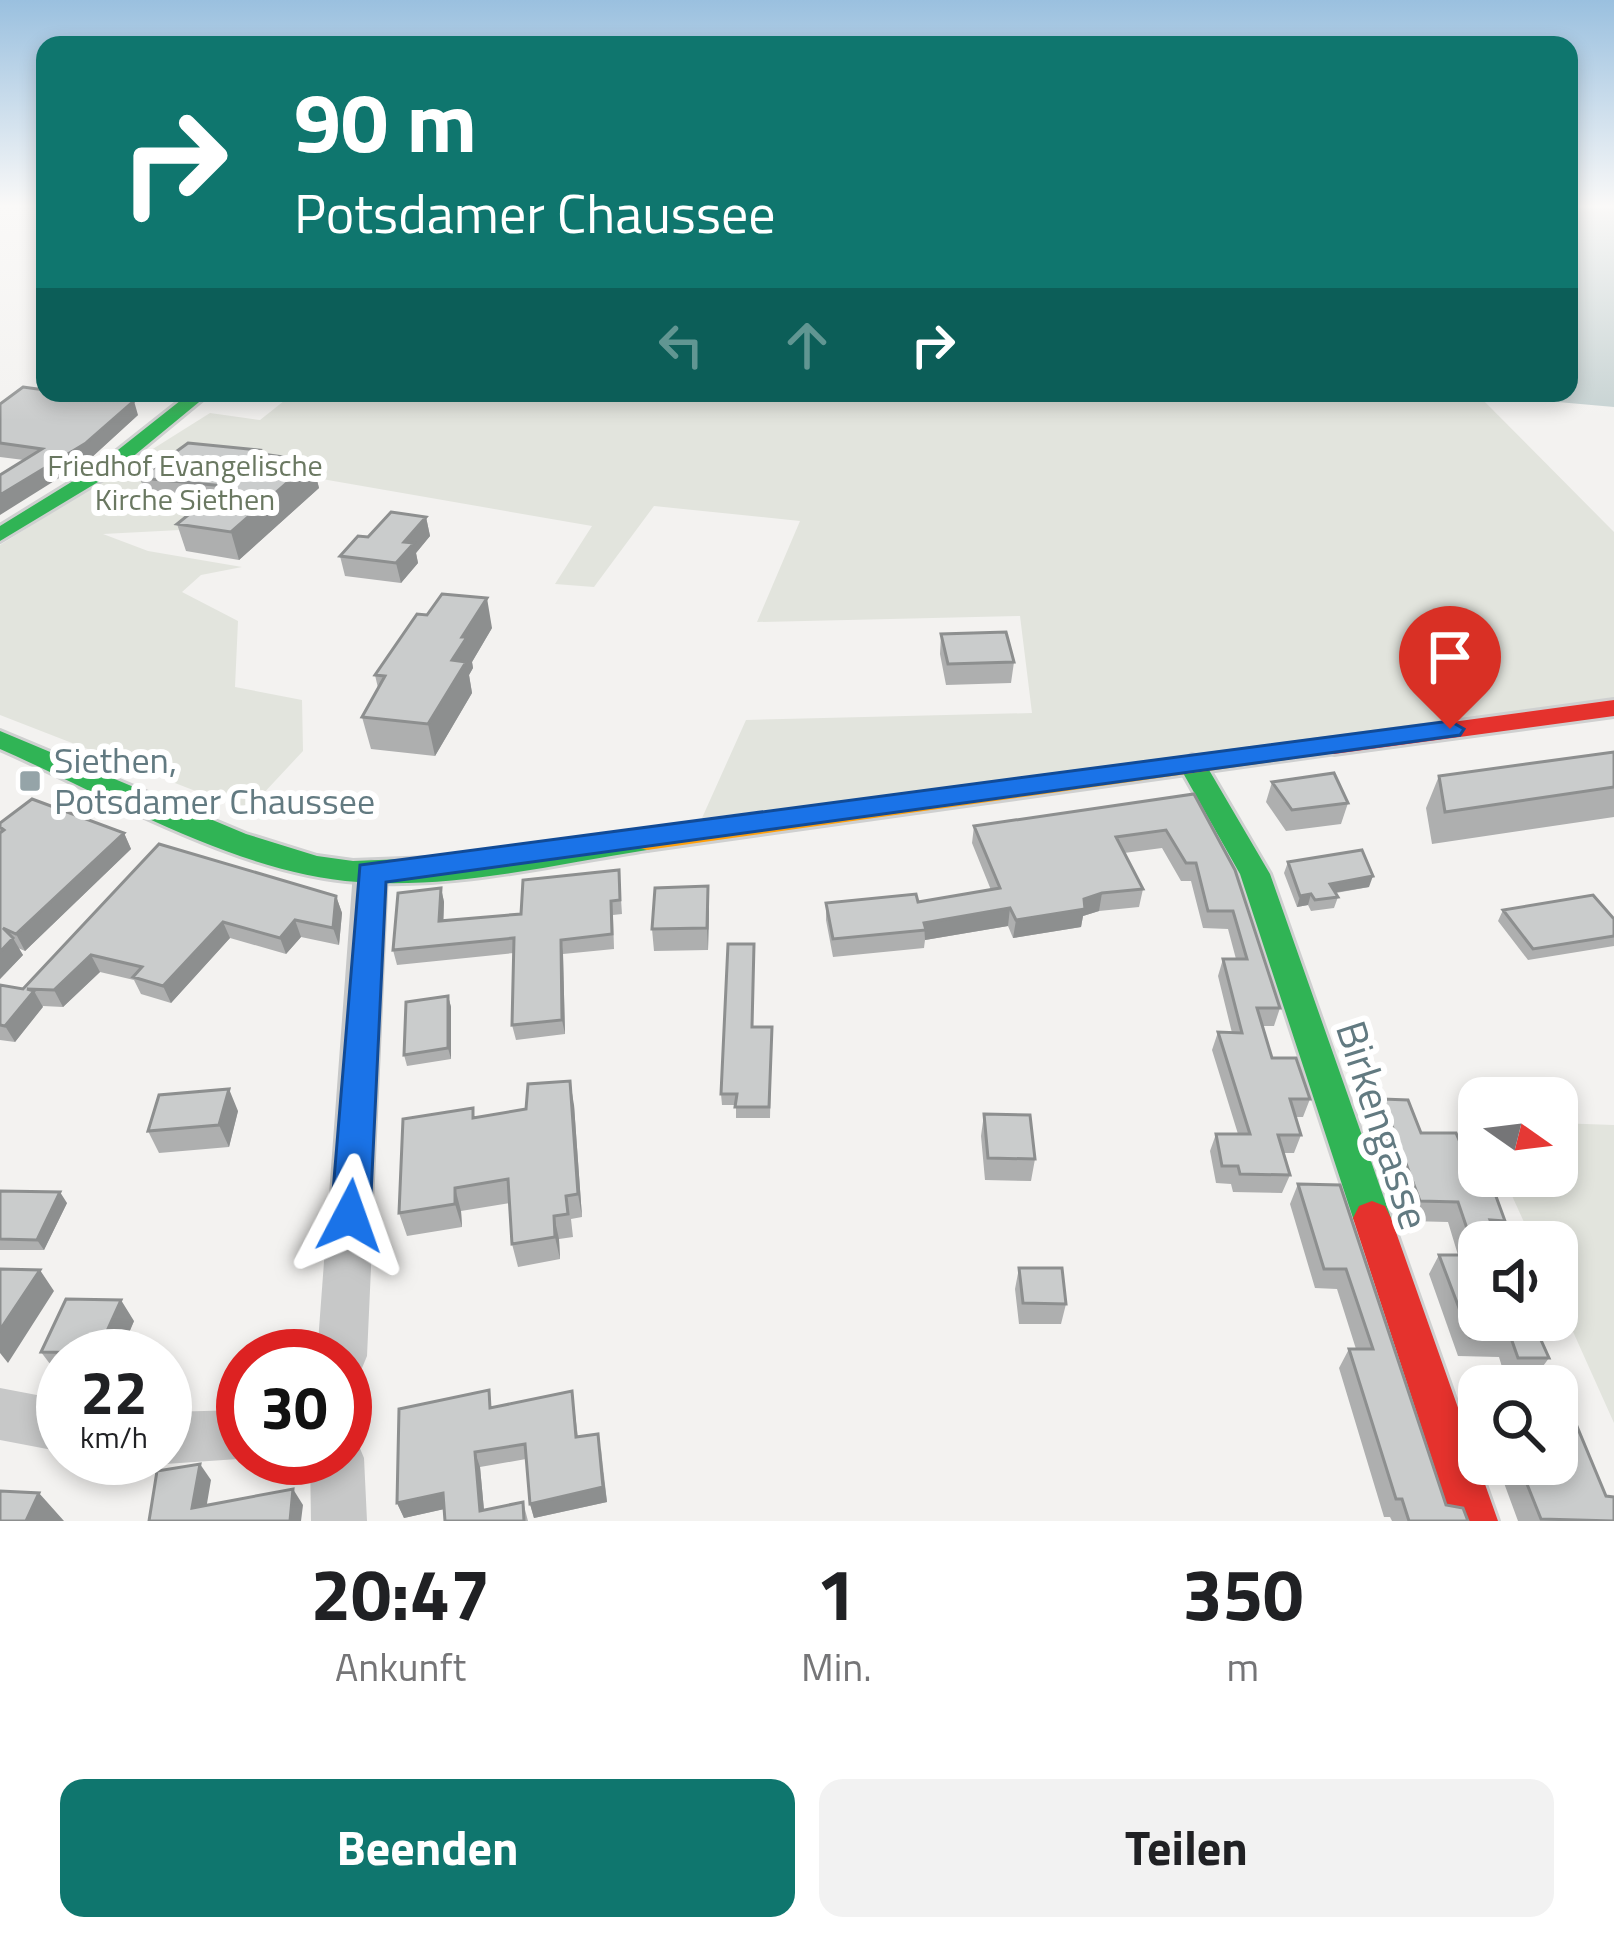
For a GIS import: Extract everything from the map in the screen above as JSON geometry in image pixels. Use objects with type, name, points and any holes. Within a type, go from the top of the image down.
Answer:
[{"type":"main road","points":[[0,535],[106,470],[190,402]]},
{"type":"main road","points":[[0,739],[244,842],[319,867],[371,872],[433,869],[1614,708]]},
{"type":"main road","name":"Birkengasse","points":[[1192,764],[1261,890],[1475,1521]]},
{"type":"street","points":[[344,1329],[371,872]]},
{"type":"street","points":[[0,1414],[36,1421]]},
{"type":"street","points":[[338,1485],[339,1521]]},
{"type":"green space","name":"Friedhof Evangelische Kirche Siethen","points":[[283,402],[1485,402],[1614,532],[1614,708],[702,818],[746,720],[1032,713],[1020,616],[757,622],[800,521],[654,506],[594,587],[555,584],[592,526],[276,471],[199,529],[103,534],[148,551],[242,567],[201,575],[182,592],[238,621],[235,687],[302,700],[303,751],[247,811],[0,715],[0,545],[210,413],[260,420]]},
{"type":"green space","points":[[1578,1124],[1614,1125],[1614,1423],[1577,1341],[1578,1221],[1523,1221],[1513,1197],[1578,1197]]},
{"type":"shaded area","points":[[1578,279],[1614,279],[1614,407],[1557,402],[1578,402]]},
{"type":"building","points":[[23,387],[36,389],[36,402],[133,402],[86,443],[0,495],[0,475],[42,449],[0,443],[0,404]]},
{"type":"building","points":[[188,443],[312,461],[231,532],[177,524],[224,486],[140,478]]},
{"type":"building","points":[[391,512],[426,517],[404,542],[414,543],[396,563],[340,556],[358,536],[368,537]]},
{"type":"building","points":[[442,594],[487,598],[452,660],[466,662],[428,724],[362,717],[385,676],[375,675],[417,614],[427,615]]},
{"type":"building","points":[[1006,632],[1014,662],[948,664],[941,634]]},
{"type":"building","points":[[1614,752],[1614,787],[1445,812],[1439,776]]},
{"type":"building","points":[[1334,773],[1348,803],[1292,810],[1272,782]]},
{"type":"building","points":[[1194,794],[1235,870],[1280,1008],[1257,1008],[1272,1058],[1296,1058],[1310,1099],[1290,1099],[1301,1135],[1278,1135],[1290,1175],[1240,1174],[1238,1166],[1222,1166],[1216,1134],[1250,1134],[1218,1032],[1242,1033],[1223,959],[1247,959],[1233,911],[1208,911],[1196,863],[1186,863],[1166,830],[1116,837],[1143,889],[1084,899],[1085,909],[1016,920],[1010,908],[924,923],[926,930],[833,939],[826,903],[916,894],[918,902],[1000,888],[974,826]]},
{"type":"building","points":[[32,799],[124,833],[16,934],[3,928],[13,938],[0,952],[0,833],[4,830],[0,823]]},
{"type":"building","points":[[159,844],[336,896],[333,928],[295,920],[280,938],[223,922],[163,986],[133,977],[142,967],[91,955],[54,990],[27,989],[34,991],[5,1026],[0,1025],[0,985],[23,989]]},
{"type":"building","points":[[1362,850],[1373,876],[1330,884],[1338,897],[1315,900],[1311,894],[1300,896],[1288,862]]},
{"type":"building","points":[[619,870],[620,900],[611,901],[612,934],[561,940],[562,1020],[512,1025],[514,938],[393,950],[398,893],[441,888],[439,921],[521,914],[523,880]]},
{"type":"building","points":[[708,886],[707,928],[652,929],[655,888]]},
{"type":"building","points":[[1593,895],[1614,919],[1614,936],[1533,949],[1503,910]]},
{"type":"building","points":[[728,944],[754,944],[752,1027],[772,1027],[769,1107],[735,1107],[737,1094],[721,1094]]},
{"type":"building","points":[[448,996],[448,1048],[404,1055],[406,1002]]},
{"type":"building","points":[[570,1081],[578,1194],[566,1196],[568,1214],[554,1216],[555,1237],[512,1244],[508,1179],[455,1188],[455,1204],[399,1213],[403,1119],[473,1108],[473,1118],[526,1109],[528,1084]]},
{"type":"building","points":[[229,1089],[219,1125],[148,1131],[159,1095]]},
{"type":"building","points":[[1382,1099],[1408,1100],[1421,1133],[1456,1133],[1458,1197],[1496,1197],[1505,1221],[1464,1221],[1458,1202],[1420,1201]]},
{"type":"building","points":[[984,1114],[1030,1115],[1035,1159],[988,1158]]},
{"type":"building","points":[[1298,1184],[1340,1185],[1446,1505],[1463,1508],[1468,1521],[1409,1521],[1402,1499],[1396,1499],[1349,1349],[1373,1349],[1346,1269],[1324,1269]]},
{"type":"building","points":[[0,1191],[60,1192],[37,1240],[0,1239]]},
{"type":"building","points":[[1439,1255],[1458,1255],[1458,1305]]},
{"type":"building","points":[[1019,1268],[1062,1268],[1066,1304],[1023,1303]]},
{"type":"building","points":[[0,1269],[40,1270],[0,1330]]},
{"type":"building","points":[[66,1299],[121,1300],[108,1329],[52,1329]]},
{"type":"building","points":[[1512,1341],[1541,1341],[1549,1358],[1518,1358]]},
{"type":"building","points":[[489,1390],[490,1408],[572,1391],[576,1437],[598,1434],[603,1487],[530,1504],[525,1444],[475,1452],[480,1511],[523,1502],[524,1521],[445,1521],[443,1493],[397,1503],[399,1409]]},
{"type":"building","points":[[1578,1429],[1606,1496],[1614,1497],[1614,1521],[1541,1519],[1527,1485],[1578,1485]]},
{"type":"building","points":[[200,1464],[192,1508],[293,1489],[290,1521],[149,1521],[155,1485],[192,1485],[192,1465]]},
{"type":"building","points":[[0,1491],[39,1493],[26,1521],[0,1521]]},
{"type":"traffic: fast","points":[[0,535],[106,469],[190,402]]},
{"type":"traffic: fast","points":[[0,739],[236,841],[353,872],[436,871],[647,840]]},
{"type":"traffic: fast","points":[[1192,764],[1255,874],[1372,1218]]},
{"type":"traffic: slow","points":[[647,840],[1334,746]]},
{"type":"traffic: jam","points":[[1334,746],[1614,708]]},
{"type":"traffic: jam","points":[[1372,1218],[1475,1521]]},
{"type":"place","name":"Siethen, Potsdamer Chaussee","points":[[30,781]]},
{"type":"route","points":[[350,1216],[371,872],[433,869],[1450,729]]}]
